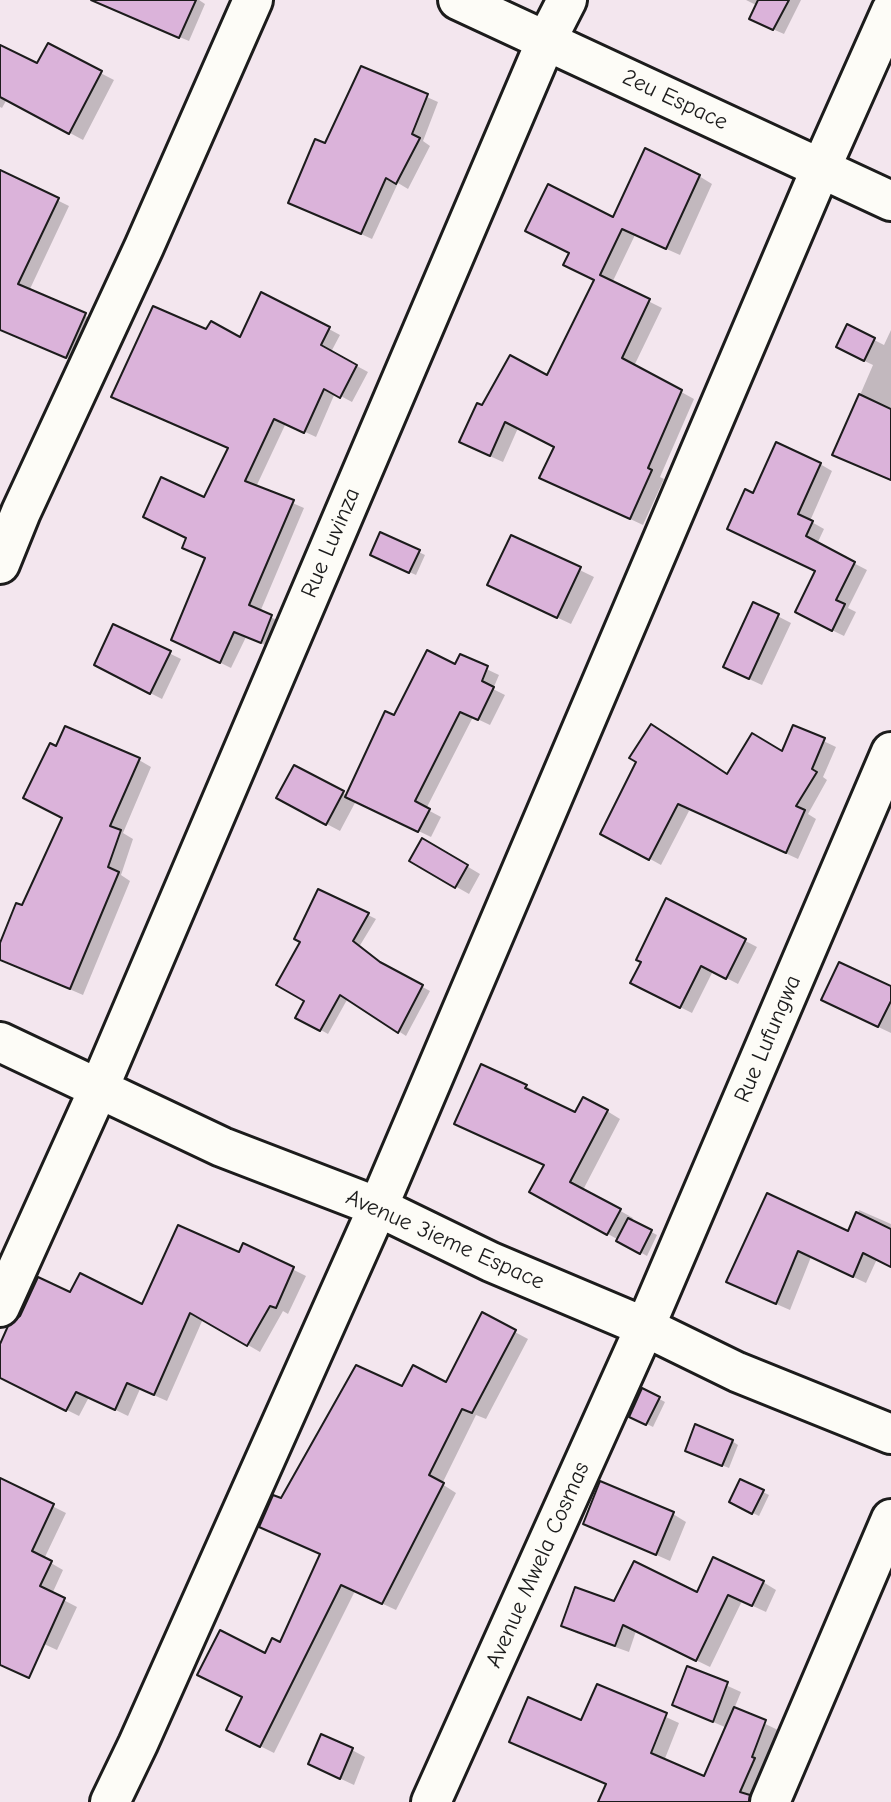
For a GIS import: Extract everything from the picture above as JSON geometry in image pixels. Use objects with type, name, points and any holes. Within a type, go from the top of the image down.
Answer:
[{"type":"street","points":[[0,564],[21,512],[144,247],[253,0]]},
{"type":"street","name":"2eu Espace","points":[[458,0],[891,201]]},
{"type":"street","name":"Rue Luvinza","points":[[0,1307],[99,1088],[546,41],[567,0]]},
{"type":"street","points":[[110,1802],[378,1207],[821,168],[891,11]]},
{"type":"street","name":"Rue Lufungwa","points":[[645,1327],[891,752]]},
{"type":"street","name":"Avenue 3ieme Espace","points":[[0,1042],[222,1147],[378,1207],[491,1262],[645,1327],[737,1372],[891,1434]]},
{"type":"street","name":"Avenue Mwela Cosmas","points":[[431,1802],[645,1327]]},
{"type":"street","points":[[770,1802],[891,1519]]},
{"type":"building","points":[[91,0],[196,0],[179,38]]},
{"type":"building","points":[[758,0],[789,0],[773,30],[749,19]]},
{"type":"building","points":[[48,43],[102,71],[69,134],[0,97],[0,45],[37,63]]},
{"type":"building","points":[[361,66],[428,94],[412,134],[420,138],[396,184],[386,178],[361,234],[288,203],[315,139],[325,143]]},
{"type":"building","points":[[645,148],[700,175],[666,249],[622,229],[600,275],[650,299],[622,358],[682,390],[648,468],[652,470],[630,519],[539,478],[554,447],[505,422],[490,456],[459,442],[477,403],[482,405],[510,355],[547,375],[594,280],[563,265],[569,253],[525,231],[548,184],[613,217]]},
{"type":"building","points":[[0,170],[59,198],[18,284],[86,313],[66,358],[0,330]]},
{"type":"building","points":[[261,292],[330,327],[321,345],[357,365],[340,398],[324,389],[304,433],[274,419],[245,481],[294,500],[249,605],[272,615],[261,643],[234,632],[220,663],[171,640],[205,558],[182,548],[186,538],[143,517],[161,477],[204,497],[228,448],[111,397],[153,306],[206,329],[211,321],[240,337]]},
{"type":"building","points":[[847,324],[875,338],[864,361],[836,347]]},
{"type":"building","points":[[859,394],[891,409],[891,480],[832,455]]},
{"type":"building","points":[[776,442],[821,463],[798,514],[813,521],[806,536],[855,562],[836,600],[845,604],[832,631],[795,612],[815,571],[727,529],[745,489],[753,493]]},
{"type":"building","points":[[380,532],[420,550],[409,573],[370,555]]},
{"type":"building","points":[[511,535],[581,567],[557,618],[487,585]]},
{"type":"building","points":[[753,602],[779,614],[749,679],[723,667]]},
{"type":"building","points":[[113,624],[171,651],[150,694],[94,665]]},
{"type":"building","points":[[427,650],[455,664],[460,654],[488,666],[482,681],[494,687],[478,720],[460,712],[415,801],[430,809],[418,832],[345,797],[385,711],[394,715]]},
{"type":"building","points":[[651,724],[727,774],[752,733],[782,751],[793,725],[825,738],[812,769],[817,772],[796,806],[805,810],[786,853],[678,804],[649,860],[600,834],[636,762],[629,758]]},
{"type":"building","points":[[65,726],[140,758],[110,826],[121,830],[108,867],[119,872],[70,989],[0,960],[0,943],[16,903],[22,905],[62,818],[23,798],[50,743],[56,746]]},
{"type":"building","points":[[294,765],[344,791],[326,825],[276,798]]},
{"type":"building","points":[[422,838],[468,865],[455,888],[409,861]]},
{"type":"building","points":[[318,889],[369,913],[353,941],[380,962],[423,985],[398,1033],[340,995],[320,1031],[295,1018],[304,1001],[276,985],[300,942],[294,939]]},
{"type":"building","points":[[666,898],[746,939],[726,979],[701,966],[680,1008],[630,983],[641,962],[636,960]]},
{"type":"building","points":[[839,962],[891,986],[891,1001],[878,1027],[821,1000]]},
{"type":"building","points":[[481,1064],[527,1085],[525,1088],[575,1112],[583,1097],[608,1110],[570,1182],[621,1209],[607,1235],[529,1192],[544,1165],[454,1124]]},
{"type":"building","points":[[767,1193],[848,1231],[856,1212],[891,1229],[891,1267],[863,1253],[853,1277],[798,1251],[776,1304],[726,1282]]},
{"type":"building","points":[[628,1218],[652,1230],[640,1254],[616,1241]]},
{"type":"building","points":[[178,1225],[239,1252],[243,1243],[294,1267],[276,1308],[270,1306],[247,1346],[190,1313],[154,1395],[127,1383],[115,1410],[76,1392],[66,1411],[0,1378],[0,1344],[8,1326],[20,1316],[38,1277],[70,1292],[80,1273],[142,1304]]},
{"type":"building","points":[[482,1312],[516,1330],[472,1413],[462,1409],[429,1475],[444,1483],[382,1604],[341,1585],[260,1747],[226,1730],[242,1697],[197,1675],[220,1630],[265,1653],[272,1638],[280,1642],[320,1554],[259,1527],[273,1495],[281,1498],[356,1365],[402,1386],[413,1365],[446,1382]]},
{"type":"building","points":[[642,1388],[660,1397],[646,1425],[629,1417]]},
{"type":"building","points":[[695,1424],[733,1440],[722,1466],[685,1451]]},
{"type":"building","points":[[0,1478],[54,1504],[32,1551],[52,1561],[40,1586],[65,1598],[29,1678],[0,1665]]},
{"type":"building","points":[[740,1479],[764,1490],[752,1514],[729,1502]]},
{"type":"building","points":[[600,1481],[674,1512],[656,1555],[583,1524]]},
{"type":"building","points":[[713,1557],[764,1581],[752,1606],[728,1595],[696,1661],[623,1625],[615,1646],[561,1626],[575,1587],[614,1601],[634,1561],[697,1592]]},
{"type":"building","points":[[687,1666],[728,1682],[713,1722],[672,1705]]},
{"type":"building","points":[[597,1684],[667,1713],[651,1753],[704,1776],[734,1707],[766,1720],[752,1757],[755,1758],[740,1792],[750,1795],[749,1802],[598,1802],[606,1784],[509,1742],[528,1697],[581,1720]]},
{"type":"building","points":[[321,1734],[353,1748],[340,1779],[308,1764]]}]
